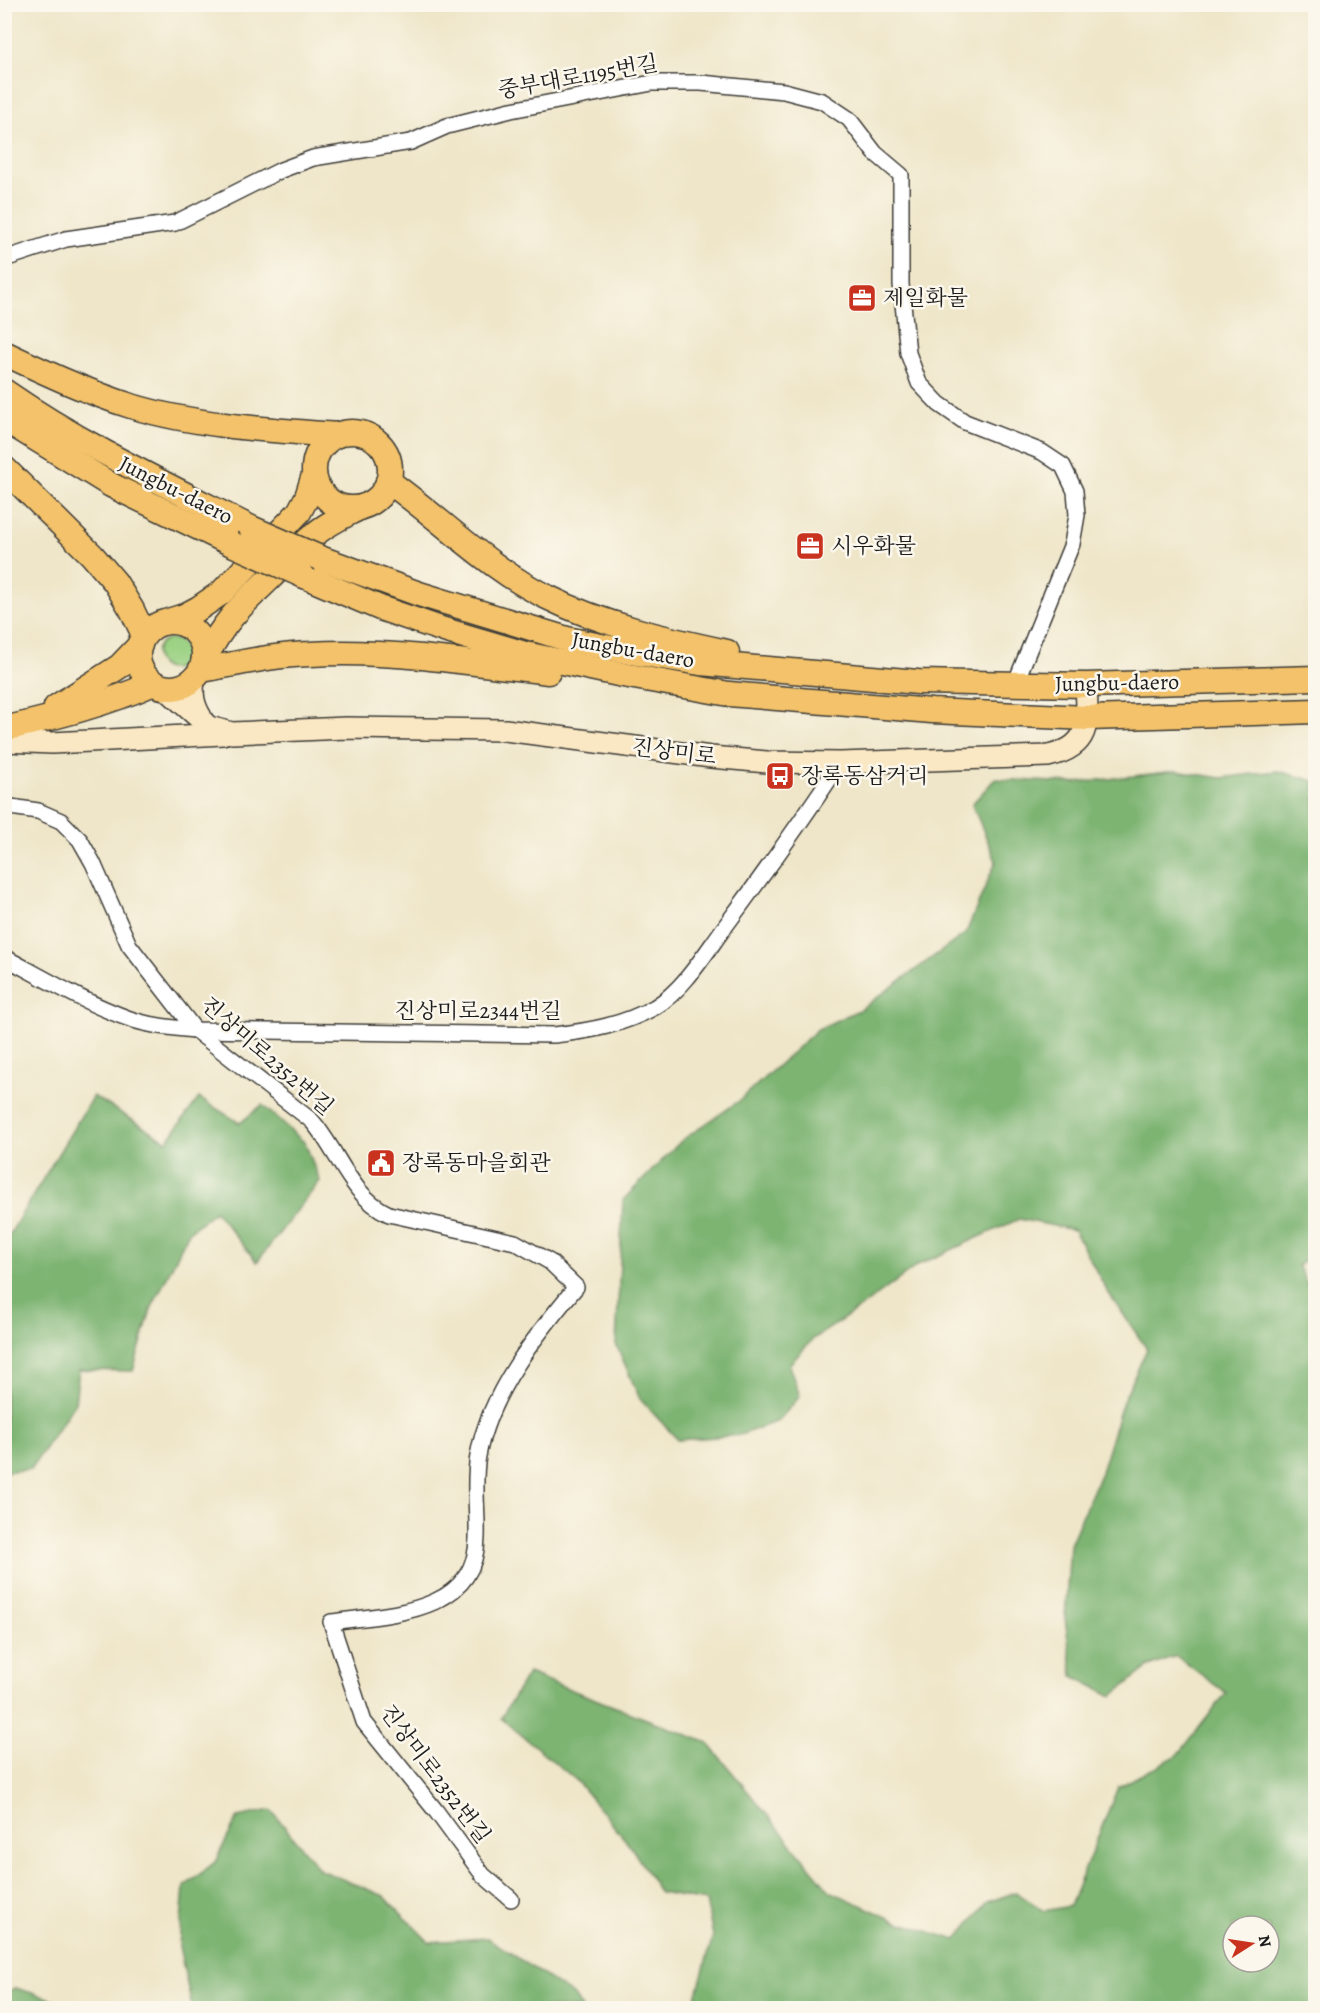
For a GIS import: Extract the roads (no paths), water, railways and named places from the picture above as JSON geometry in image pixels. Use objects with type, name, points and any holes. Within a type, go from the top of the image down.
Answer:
[{"type":"main road","points":[[4,353],[70,385],[131,406],[174,417],[265,430],[338,435]]},
{"type":"main road","name":"Jungbu-daero","points":[[4,391],[42,417],[116,460],[251,528],[320,558],[419,594],[567,639],[700,663],[918,682],[1086,685],[1316,678]]},
{"type":"main road","name":"Jungbu-daero","points":[[4,419],[111,485],[232,544],[380,608],[433,627],[515,651],[622,675],[729,694],[932,711],[1088,718],[1316,711]]},
{"type":"main road","points":[[351,432],[363,434],[383,449],[388,460],[389,473],[388,481],[380,496],[371,503],[333,521],[314,535],[249,597],[231,615],[199,670],[185,685],[174,688],[159,685],[146,676],[140,666],[138,656],[149,634],[192,612],[220,593],[299,512],[307,497],[319,450],[327,441],[338,435],[351,432]]},
{"type":"main road","points":[[4,468],[92,555],[115,582],[149,634]]},
{"type":"main road","points":[[314,475],[317,487],[334,505],[359,508]]},
{"type":"main road","points":[[388,481],[506,572],[546,597],[616,625],[675,641],[826,675]]},
{"type":"main road","points":[[9,732],[50,711],[95,683],[120,666],[149,634],[173,621],[184,624],[200,638],[204,649],[199,670]]},
{"type":"main road","points":[[199,670],[307,654],[344,652],[408,655],[729,694]]},
{"type":"main road","points":[[9,732],[159,685]]},
{"type":"street","name":"중부대로1195번길","points":[[4,260],[66,239],[175,223],[281,170],[313,158],[411,142],[432,135],[447,126],[511,110],[652,83],[701,83],[784,91],[822,101],[849,119],[875,153],[901,175],[901,284],[908,353],[918,383],[939,404],[965,422],[1042,452],[1063,466],[1075,491],[1077,515],[1071,544],[1015,684]]},
{"type":"street","points":[[199,670],[192,694],[195,707],[208,727]]},
{"type":"street","points":[[159,685],[208,727]]},
{"type":"street","name":"진상미로","points":[[208,727],[232,733],[346,728],[505,730],[711,757],[767,762],[840,763],[1048,756],[1062,753],[1074,747],[1082,739],[1088,718],[1086,685]]},
{"type":"street","points":[[9,732],[52,743],[232,733]]},
{"type":"street","name":"진상미로2344번길","points":[[4,957],[79,996],[131,1019],[159,1026],[195,1030],[554,1035],[589,1032],[624,1022],[657,1006],[681,985],[784,848],[840,763]]},
{"type":"street","name":"진상미로2352번길","points":[[4,806],[38,811],[61,821],[80,840],[93,863],[129,945],[195,1030],[312,1121],[325,1137],[359,1192],[375,1207],[389,1214],[515,1242],[550,1262],[576,1287],[546,1322],[503,1388],[491,1412],[478,1456],[476,1558],[469,1574],[460,1586],[444,1598],[422,1607],[332,1622],[353,1695],[364,1722],[436,1811],[483,1875],[511,1899]]},
{"type":"place","name":"제일화물","points":[[862,298]]},
{"type":"place","name":"시우화물","points":[[810,546]]},
{"type":"place","name":"장록동삼거리","points":[[780,776]]},
{"type":"place","name":"장록동마을회관","points":[[381,1163]]}]
